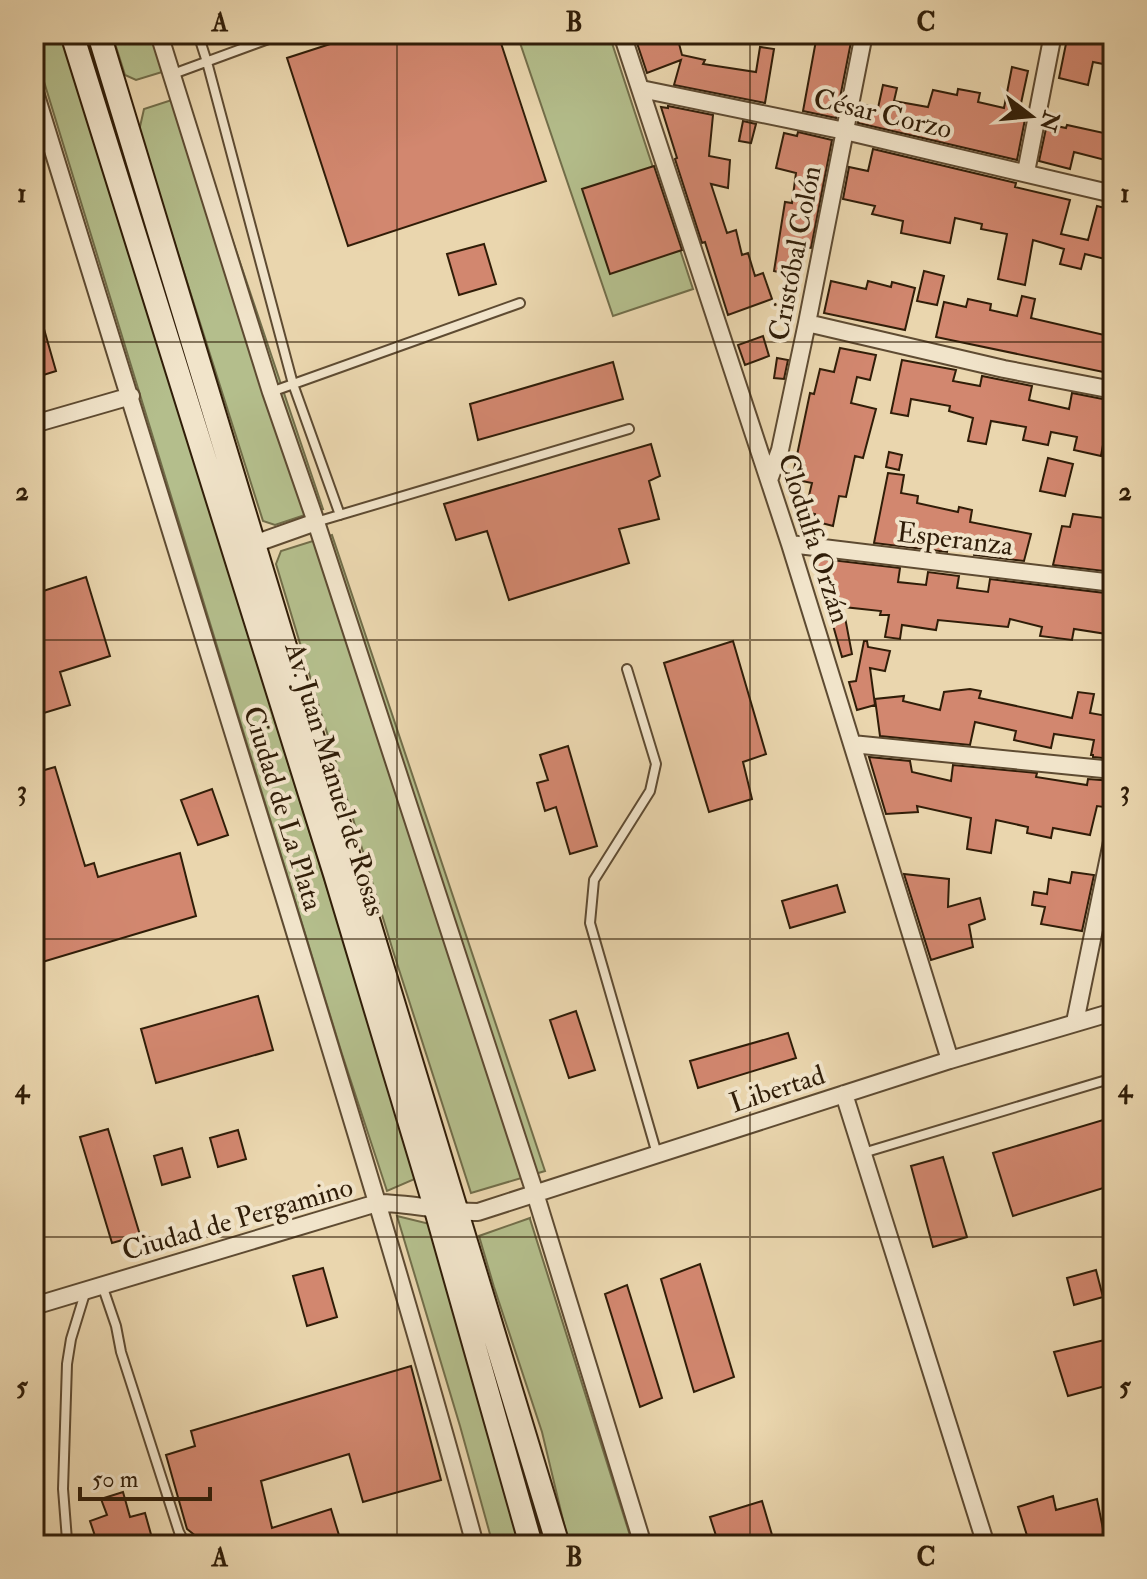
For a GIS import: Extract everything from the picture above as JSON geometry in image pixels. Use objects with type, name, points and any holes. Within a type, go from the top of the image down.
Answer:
[{"type":"main road","name":"Av. Juan Manuel de Rosas","points":[[72,34],[330,859],[558,1545]]},
{"type":"main road","name":"Av. Juan Manuel de Rosas","points":[[99,34],[254,544],[447,1211],[531,1545]]},
{"type":"street","points":[[159,34],[271,392],[535,1193],[643,1545]]},
{"type":"street","name":"Clodulfa Orzán","points":[[622,34],[790,544],[950,1060]]},
{"type":"street","name":"Cristóbal Colón","points":[[769,480],[780,450],[864,34]]},
{"type":"street","points":[[1026,172],[1053,34]]},
{"type":"street","name":"Ciudad de La Plata","points":[[34,89],[377,1203],[475,1545]]},
{"type":"street","name":"César Corzo","points":[[641,89],[845,131],[1113,194]]},
{"type":"street","points":[[807,323],[1004,369],[1113,390]]},
{"type":"street","points":[[34,424],[131,396]]},
{"type":"street","points":[[254,544],[316,522]]},
{"type":"street","name":"Esperanza","points":[[790,544],[1113,583]]},
{"type":"street","points":[[852,744],[1113,770]]},
{"type":"street","points":[[1075,1022],[1113,837]]},
{"type":"street","name":"Libertad","points":[[447,1211],[478,1212],[950,1060],[1113,1012]]},
{"type":"street","points":[[844,1094],[986,1545]]},
{"type":"street","name":"Ciudad de Pergamino","points":[[34,1306],[377,1203],[447,1211]]},
{"type":"lane","points":[[198,34],[293,384],[340,515]]},
{"type":"lane","points":[[173,74],[282,34]]},
{"type":"lane","points":[[271,392],[520,303]]},
{"type":"lane","points":[[316,522],[629,429]]},
{"type":"lane","points":[[627,669],[656,764],[650,791],[594,880],[590,923],[657,1154]]},
{"type":"lane","points":[[863,1153],[1113,1078]]},
{"type":"lane","points":[[69,1545],[63,1489],[67,1364],[71,1339],[94,1287]]},
{"type":"lane","points":[[94,1287],[116,1326],[121,1352],[179,1532],[186,1545]]},
{"type":"green space","points":[[34,34],[62,34],[417,1178],[387,1191],[342,1054],[34,49]]},
{"type":"green space","points":[[112,34],[163,34],[175,68],[136,80],[125,75]]},
{"type":"green space","points":[[517,34],[609,34],[693,289],[613,316]]},
{"type":"green space","points":[[184,96],[323,509],[275,525],[263,521],[139,131],[144,109]]},
{"type":"green space","points":[[332,535],[545,1171],[471,1193],[393,951],[276,564],[281,551]]},
{"type":"green space","points":[[397,1216],[434,1225],[523,1545],[493,1545]]},
{"type":"green space","points":[[530,1218],[633,1545],[569,1545],[542,1432],[479,1236]]},
{"type":"building","points":[[361,34],[498,34],[546,181],[348,246],[287,58]]},
{"type":"building","points":[[634,34],[665,34],[667,39],[677,36],[682,55],[705,60],[703,64],[756,72],[760,47],[774,49],[765,103],[674,85],[681,60],[647,73]]},
{"type":"building","points":[[1068,34],[1113,34],[1113,66],[1093,62],[1088,85],[1059,78]]},
{"type":"building","points":[[817,35],[851,42],[836,118],[803,111]]},
{"type":"building","points":[[1012,67],[1028,71],[1020,108],[1027,109],[1017,160],[858,123],[861,104],[878,108],[883,85],[897,88],[894,101],[928,107],[933,90],[957,95],[958,89],[980,93],[978,102],[1004,108]]},
{"type":"building","points":[[661,107],[713,115],[709,156],[730,160],[728,188],[711,184],[727,233],[736,230],[742,255],[748,253],[755,276],[763,273],[772,299],[728,315],[675,159]]},
{"type":"building","points":[[743,121],[756,124],[751,143],[739,141]]},
{"type":"building","points":[[1047,124],[1113,135],[1113,162],[1074,152],[1070,169],[1039,161]]},
{"type":"building","points":[[798,132],[832,140],[811,248],[804,247],[798,277],[774,271],[785,202],[792,203],[796,173],[776,168],[784,133],[797,136]]},
{"type":"building","points":[[873,149],[1016,183],[1015,187],[1070,200],[1061,234],[1088,240],[1097,206],[1113,210],[1113,261],[1085,254],[1081,269],[1060,264],[1064,249],[1033,240],[1025,285],[998,279],[1007,234],[981,229],[982,224],[955,218],[950,243],[901,233],[903,221],[872,214],[875,206],[843,199],[849,167],[868,171]]},
{"type":"building","points":[[654,166],[682,250],[610,274],[582,189]]},
{"type":"building","points":[[484,244],[496,284],[459,295],[447,254]]},
{"type":"building","points":[[924,271],[944,276],[937,305],[917,301]]},
{"type":"building","points":[[831,281],[866,289],[868,281],[891,287],[892,282],[915,288],[905,330],[824,313]]},
{"type":"building","points":[[1022,296],[1035,299],[1031,318],[1113,337],[1113,374],[936,337],[944,302],[966,307],[968,299],[991,304],[990,310],[1017,316]]},
{"type":"building","points":[[34,308],[38,308],[56,371],[34,378]]},
{"type":"building","points":[[763,336],[769,356],[745,365],[738,345]]},
{"type":"building","points":[[840,348],[876,355],[870,380],[857,377],[851,403],[876,409],[863,458],[855,456],[846,497],[839,496],[833,526],[814,521],[815,514],[805,512],[812,483],[792,479],[810,393],[814,394],[820,369],[834,372]]},
{"type":"building","points":[[777,358],[788,360],[784,379],[774,378]]},
{"type":"building","points":[[902,360],[956,370],[953,381],[980,386],[982,376],[1032,386],[1029,400],[1069,409],[1072,393],[1113,401],[1113,436],[1105,434],[1101,456],[1074,450],[1077,437],[1051,432],[1048,445],[1023,440],[1026,427],[991,421],[986,444],[968,441],[973,418],[949,411],[950,406],[911,399],[908,416],[891,413]]},
{"type":"building","points":[[613,362],[623,399],[478,440],[470,404]]},
{"type":"building","points":[[651,444],[660,476],[649,481],[659,519],[619,529],[629,563],[509,600],[487,531],[456,540],[444,504]]},
{"type":"building","points":[[889,452],[902,455],[899,470],[886,467]]},
{"type":"building","points":[[1048,458],[1073,464],[1065,496],[1040,491]]},
{"type":"building","points":[[888,473],[904,475],[901,493],[918,496],[917,503],[958,512],[959,507],[972,510],[970,522],[1031,534],[1024,561],[974,555],[976,543],[949,539],[947,552],[874,543]]},
{"type":"building","points":[[1073,514],[1113,519],[1104,571],[1053,565],[1062,526],[1070,527]]},
{"type":"building","points":[[814,558],[900,568],[898,582],[926,585],[928,572],[959,576],[957,588],[988,592],[990,579],[1113,594],[1113,635],[1074,629],[1072,640],[1040,636],[1042,627],[1010,619],[1008,627],[938,620],[936,630],[902,625],[900,639],[885,637],[889,615],[880,615],[881,611],[843,607],[852,654],[842,657]]},
{"type":"building","points":[[86,577],[110,656],[60,672],[70,705],[34,716],[34,594]]},
{"type":"building","points":[[733,641],[766,754],[743,762],[752,799],[709,812],[664,663]]},
{"type":"building","points":[[864,641],[867,641],[868,647],[890,651],[885,671],[870,668],[875,705],[857,710],[849,682],[856,681]]},
{"type":"building","points":[[981,691],[979,698],[1072,718],[1078,692],[1094,694],[1090,713],[1113,717],[1113,759],[1091,755],[1094,740],[1054,734],[1051,748],[1014,740],[1016,731],[975,722],[970,745],[880,736],[875,699],[904,696],[903,701],[940,710],[944,692]]},
{"type":"building","points":[[568,746],[597,846],[570,854],[556,807],[545,811],[537,783],[548,780],[540,755]]},
{"type":"building","points":[[869,757],[910,761],[912,772],[951,781],[953,765],[1037,773],[1036,777],[1087,785],[1088,779],[1113,781],[1113,799],[1111,808],[1097,806],[1090,835],[1053,828],[1051,838],[1027,833],[1028,827],[996,820],[991,853],[967,849],[971,818],[917,806],[918,812],[886,814]]},
{"type":"building","points":[[55,767],[85,866],[94,863],[98,877],[180,853],[196,916],[39,963],[34,946],[34,773]]},
{"type":"building","points":[[212,789],[228,835],[198,845],[181,800]]},
{"type":"building","points":[[1072,872],[1094,875],[1082,931],[1041,924],[1045,907],[1032,905],[1034,892],[1047,894],[1049,879],[1070,883]]},
{"type":"building","points":[[904,874],[949,879],[948,907],[980,898],[985,919],[969,925],[973,947],[931,960]]},
{"type":"building","points":[[837,885],[845,912],[790,928],[782,901]]},
{"type":"building","points":[[258,996],[273,1050],[156,1083],[141,1029]]},
{"type":"building","points":[[576,1011],[595,1070],[569,1078],[550,1020]]},
{"type":"building","points":[[788,1033],[796,1058],[698,1088],[690,1061]]},
{"type":"building","points":[[1113,1117],[1113,1185],[1013,1216],[993,1153]]},
{"type":"building","points":[[108,1129],[140,1235],[112,1243],[80,1137]]},
{"type":"building","points":[[238,1130],[246,1159],[218,1167],[210,1138]]},
{"type":"building","points":[[182,1148],[190,1177],[162,1185],[154,1156]]},
{"type":"building","points":[[943,1157],[967,1237],[933,1247],[911,1166]]},
{"type":"building","points":[[700,1264],[734,1377],[694,1392],[661,1279]]},
{"type":"building","points":[[323,1268],[337,1317],[307,1326],[293,1276]]},
{"type":"building","points":[[1096,1270],[1103,1297],[1074,1305],[1067,1278]]},
{"type":"building","points":[[627,1285],[662,1398],[640,1407],[605,1294]]},
{"type":"building","points":[[1113,1338],[1113,1384],[1068,1396],[1054,1352]]},
{"type":"building","points":[[411,1366],[441,1480],[363,1502],[349,1454],[261,1481],[272,1528],[331,1509],[342,1545],[207,1545],[187,1529],[166,1455],[195,1446],[191,1431]]},
{"type":"building","points":[[123,1492],[130,1517],[145,1513],[154,1545],[98,1545],[90,1521],[107,1515],[101,1499]]},
{"type":"building","points":[[1053,1496],[1056,1510],[1097,1499],[1103,1529],[1113,1526],[1113,1545],[1084,1545],[1081,1538],[1055,1545],[1030,1545],[1018,1507]]},
{"type":"building","points":[[762,1501],[775,1545],[719,1545],[710,1517]]}]
